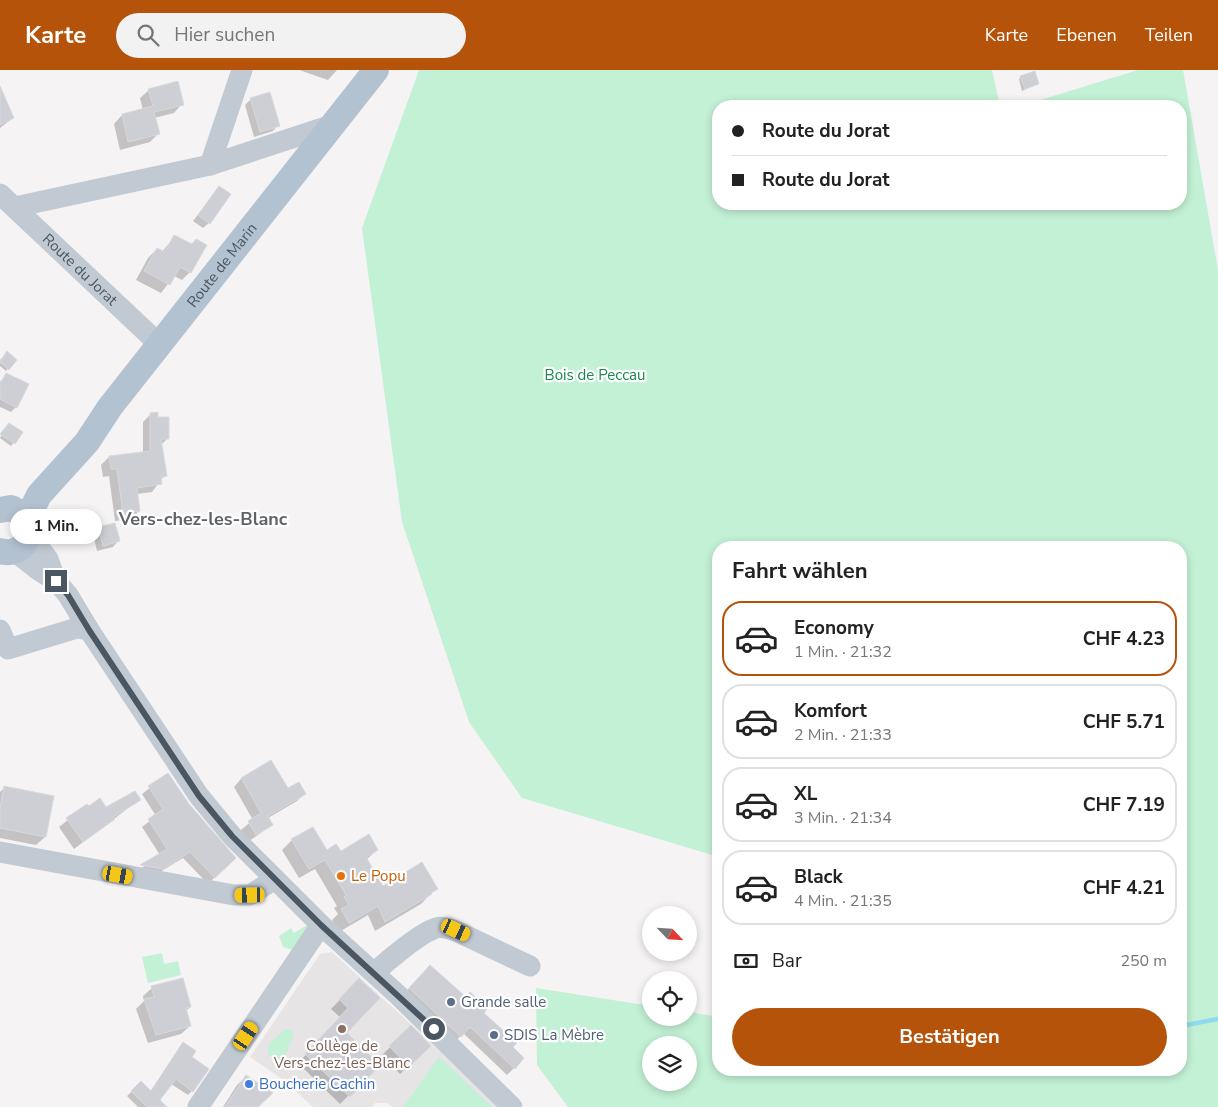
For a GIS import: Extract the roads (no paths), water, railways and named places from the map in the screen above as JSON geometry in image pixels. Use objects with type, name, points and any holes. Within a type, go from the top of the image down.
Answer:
[{"type":"main road","name":"Route de Marin","points":[[13,529],[80,432],[110,407],[376,70]]},
{"type":"street","points":[[210,165],[242,70]]},
{"type":"street","points":[[7,200],[210,165],[334,124]]},
{"type":"street","name":"Route du Jorat","points":[[7,200],[160,345]]},
{"type":"street","points":[[13,529],[36,569],[56,581],[68,595],[89,630],[199,796],[232,836],[321,925],[512,1107]]},
{"type":"street","points":[[0,630],[8,649],[76,628],[89,630]]},
{"type":"street","points":[[0,852],[234,895],[250,895],[275,878]]},
{"type":"street","points":[[198,1107],[321,925]]},
{"type":"street","points":[[374,974],[385,963],[429,932],[444,927],[456,930],[530,966]]},
{"type":"waterway","points":[[1187,1025],[1218,1019]]},
{"type":"place","name":"Le Popu","points":[[341,876]]},
{"type":"place","name":"Grande salle","points":[[451,1002]]},
{"type":"place","name":"Collège de Vers-chez-les-Blanc","points":[[342,1029]]},
{"type":"place","name":"SDIS La Mèbre","points":[[494,1035]]},
{"type":"place","name":"Boucherie Cachin","points":[[249,1084]]},
{"type":"district","name":"Vers-chez-les-Blanc","points":[[203,519]]},
{"type":"park label","name":"Bois de Peccau","points":[[595,375]]}]
